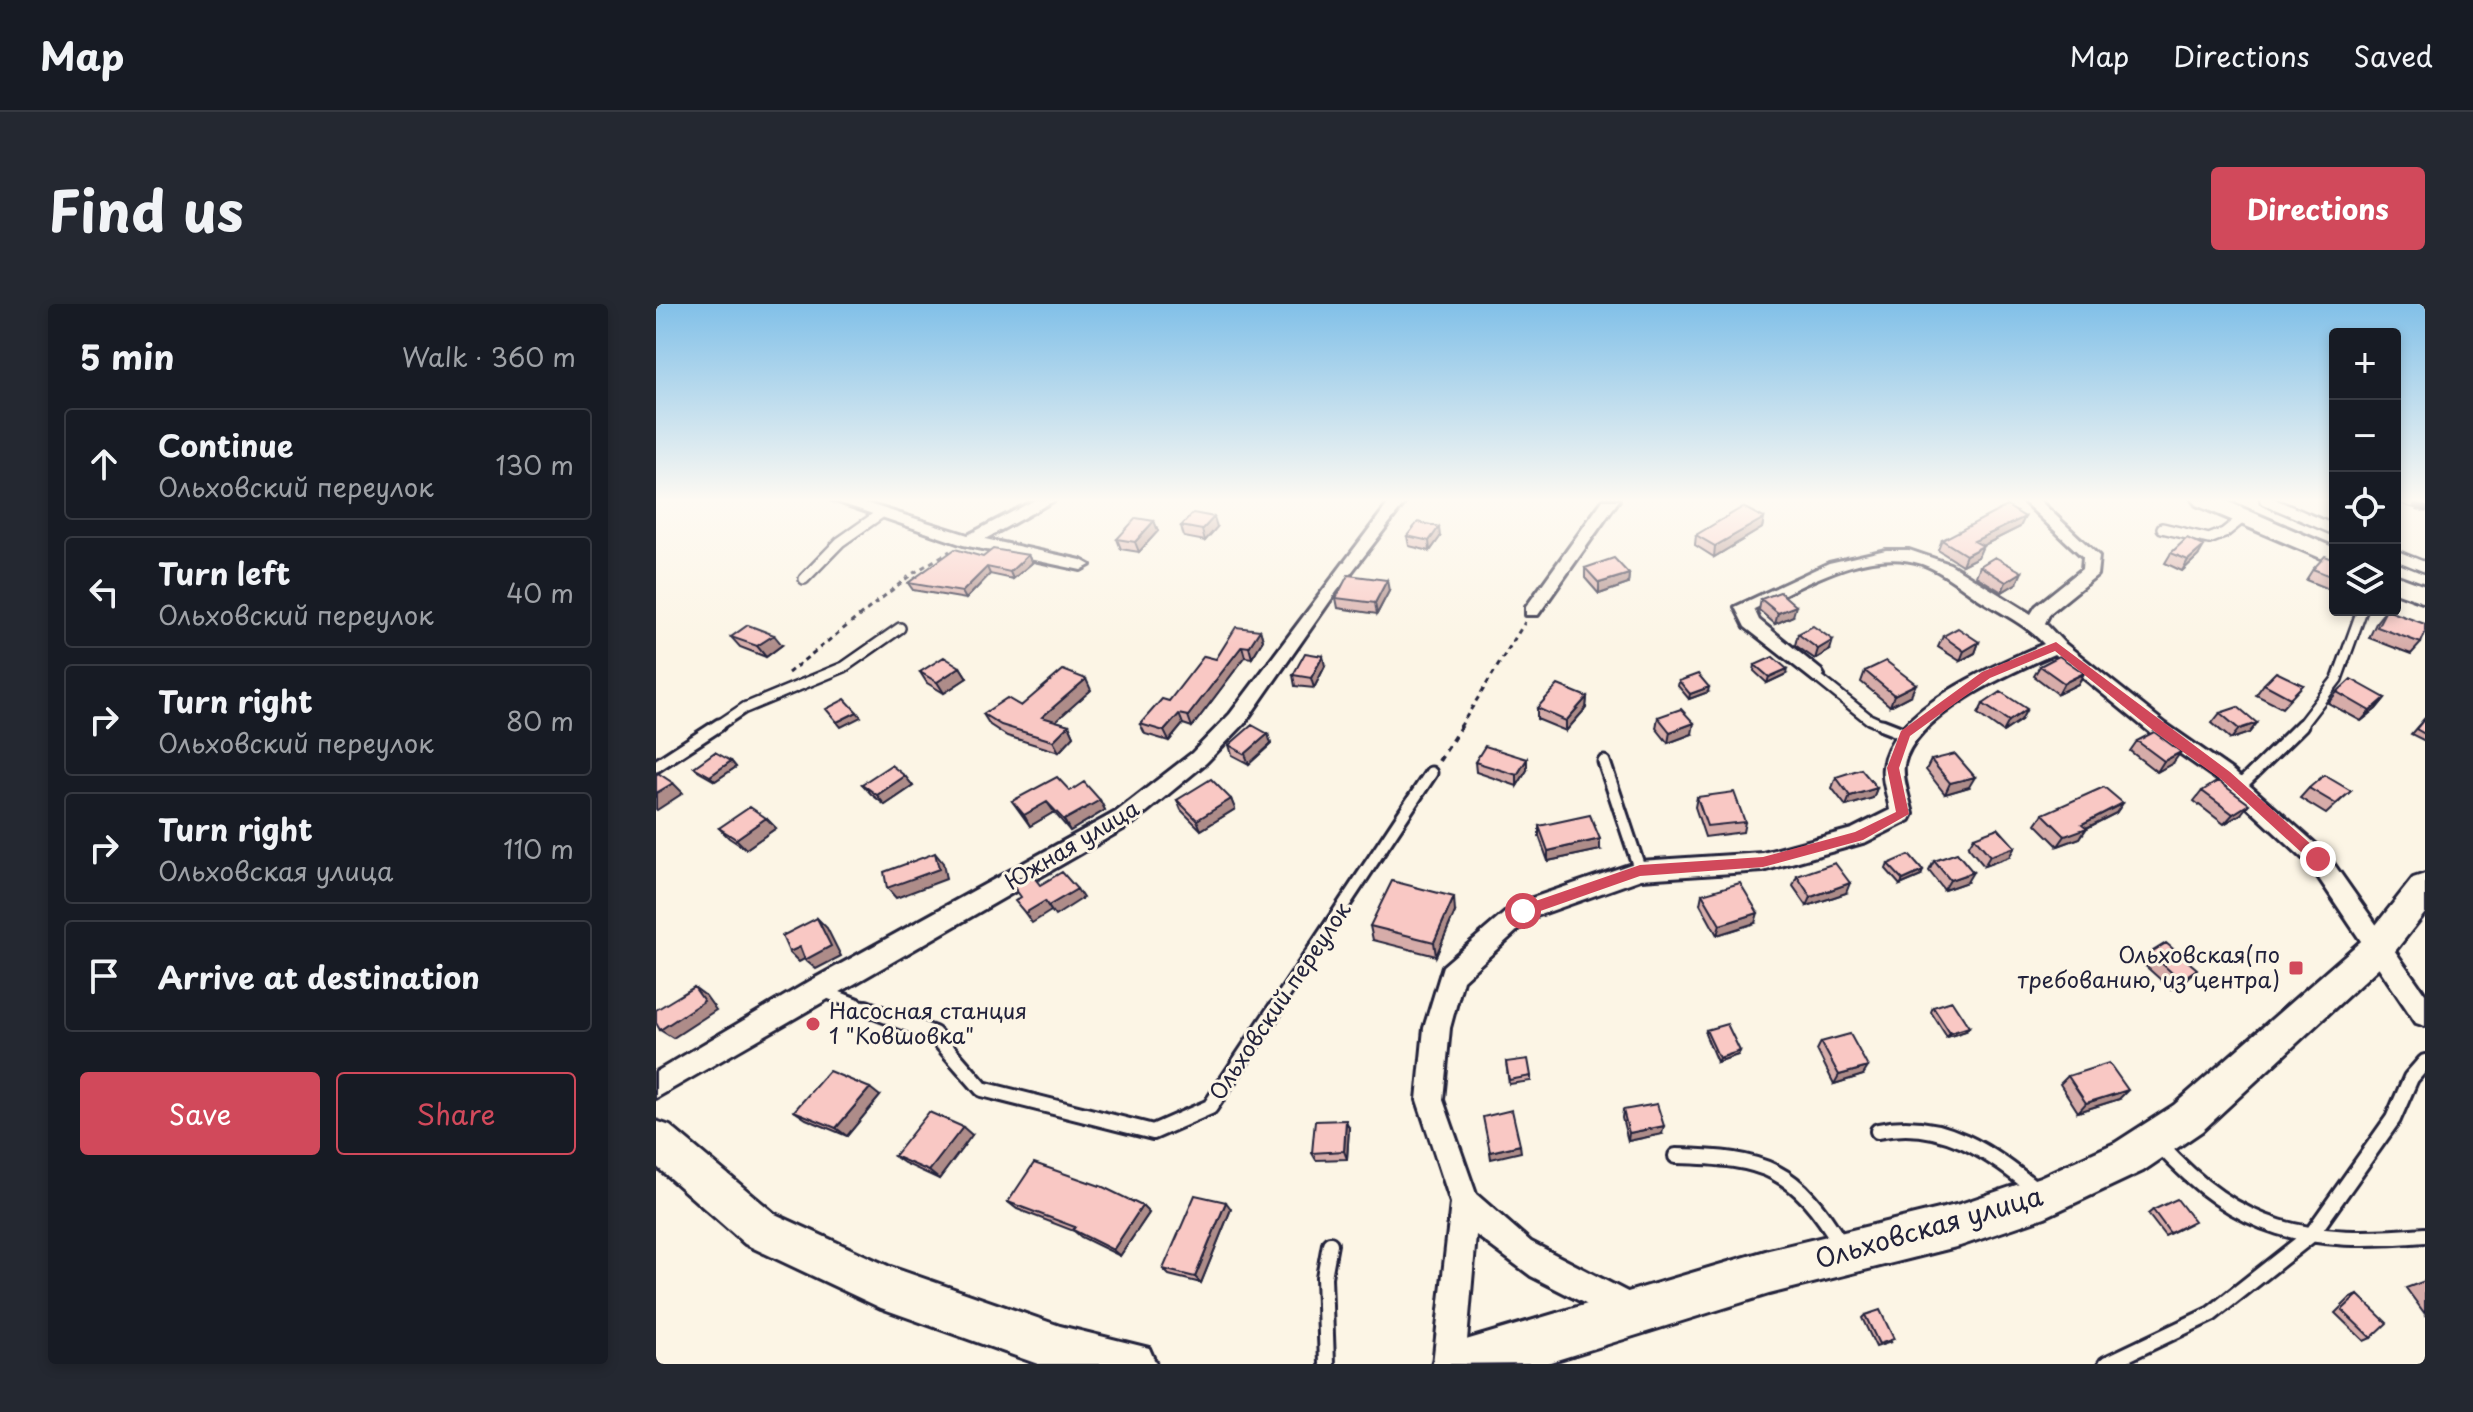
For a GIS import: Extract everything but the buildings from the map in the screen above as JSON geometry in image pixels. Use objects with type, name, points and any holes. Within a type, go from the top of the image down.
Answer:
[{"type":"street","points":[[1009,549],[1081,565]]},
{"type":"street","name":"Южная улица","points":[[656,1086],[819,989],[1124,818],[1187,767],[1237,719],[1361,549]]},
{"type":"street","points":[[1532,611],[1576,549]]},
{"type":"street","points":[[2036,624],[2042,610],[2091,571],[2091,556],[2084,549]]},
{"type":"street","points":[[1814,675],[1751,623],[1744,607],[1863,560],[1896,553],[1928,560],[2012,613],[2036,624],[2056,646],[2239,787],[2318,859],[2415,992],[2425,1015]]},
{"type":"street","points":[[2401,585],[2425,595]]},
{"type":"street","points":[[1632,1311],[1546,1271],[1486,1227],[1465,1203],[1430,1100],[1437,1028],[1452,974],[1523,911],[1640,870],[1763,862],[1858,836],[1902,814],[1893,768],[1905,734],[1986,675],[2056,646]]},
{"type":"street","name":"Ольховская улица","points":[[1455,1364],[1547,1340],[1632,1311],[1960,1225],[2045,1196],[2156,1141],[2209,1099],[2380,945],[2425,888]]},
{"type":"street","points":[[656,1140],[760,1229],[881,1286],[1060,1349],[1133,1364]]},
{"type":"street","points":[[1449,1364],[1465,1203]]},
{"type":"lane","points":[[804,579],[833,549]]},
{"type":"lane","points":[[2401,557],[2425,567]]},
{"type":"lane","points":[[2239,787],[2308,719],[2337,679],[2360,616]]},
{"type":"lane","points":[[656,766],[745,707],[844,667],[900,628]]},
{"type":"lane","points":[[1814,675],[1869,719],[1905,734]]},
{"type":"lane","points":[[1604,762],[1640,870]]},
{"type":"lane","name":"Ольховский переулок","points":[[819,989],[934,1034],[982,1089],[1153,1132],[1210,1107],[1431,773]]},
{"type":"lane","points":[[2106,1364],[2211,1314],[2311,1235],[2393,1119],[2411,1078],[2425,1062]]},
{"type":"lane","points":[[1878,1131],[1891,1128],[1953,1133],[1983,1147],[2045,1196]]},
{"type":"lane","points":[[2156,1141],[2223,1206],[2256,1224],[2311,1235],[2393,1239],[2425,1235]]},
{"type":"lane","points":[[1676,1156],[1738,1158],[1767,1167],[1809,1195],[1847,1253]]},
{"type":"lane","points":[[1327,1364],[1324,1277],[1330,1244]]},
{"type":"path","points":[[745,707],[912,574],[954,549]]},
{"type":"path","points":[[1431,773],[1532,611]]},
{"type":"place","name":"Ольховская(по требованию, из центра)","points":[[2296,968]]},
{"type":"place","name":"Насосная станция 1 \"Ковшовка\"","points":[[813,1024]]},
{"type":"route","points":[[1523,911],[1640,870],[1763,862],[1858,836],[1902,814],[1893,768],[1905,734],[1986,675],[2056,646],[2159,729],[2225,775],[2280,821],[2318,859]]}]
